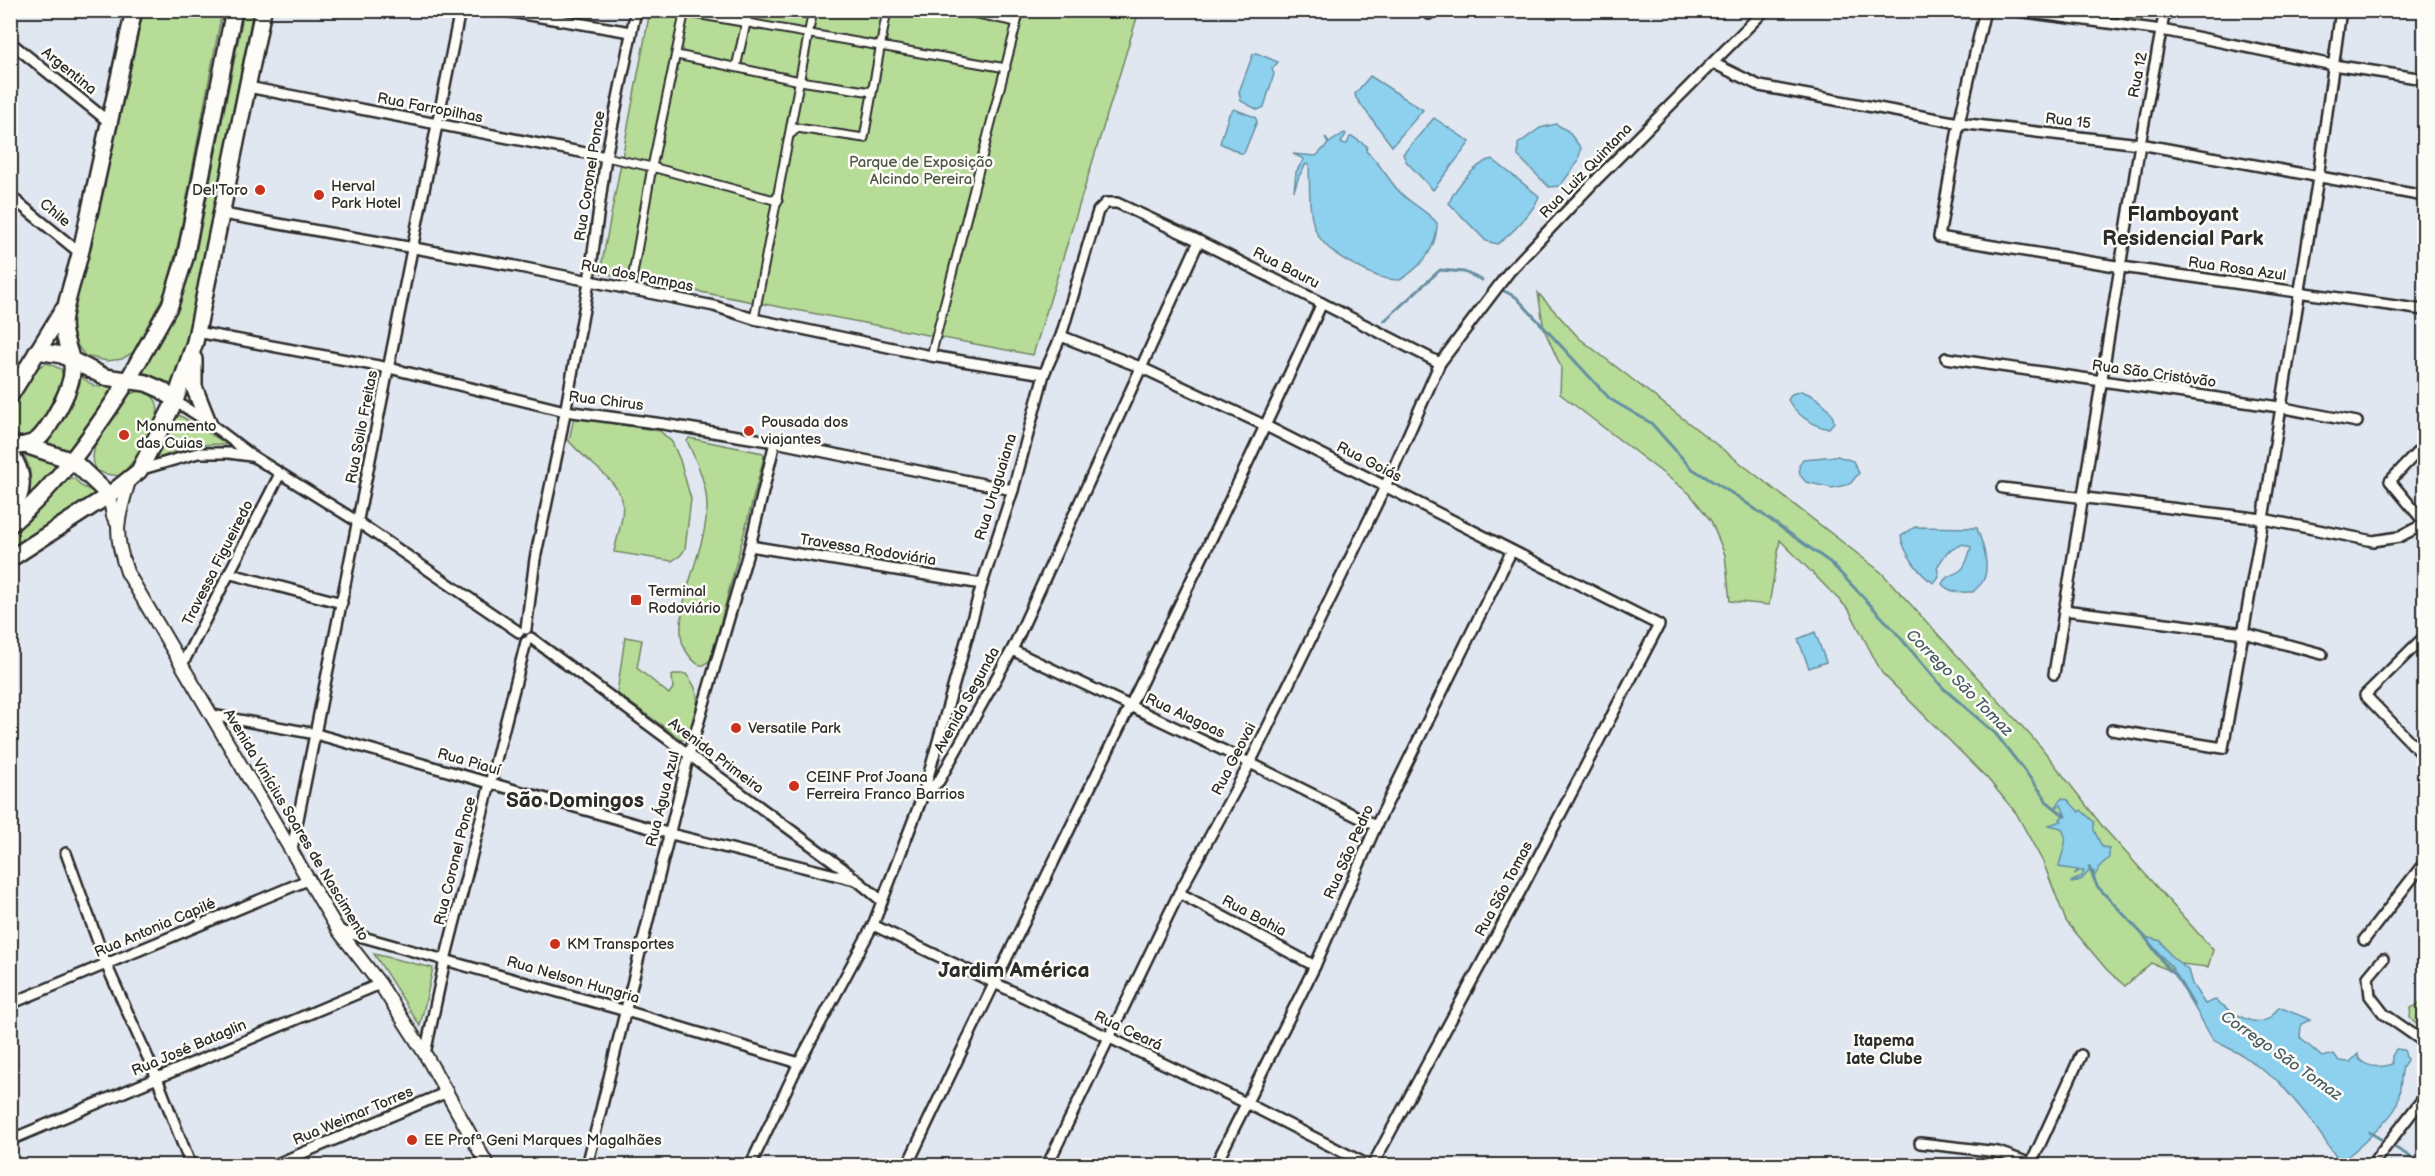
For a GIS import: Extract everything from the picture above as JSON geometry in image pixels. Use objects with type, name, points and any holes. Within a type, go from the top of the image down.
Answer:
[{"type":"main road","points":[[18,446],[35,442],[48,427],[73,376],[73,361],[64,333],[63,319],[134,10]]},
{"type":"main road","points":[[10,525],[78,465],[86,444],[128,380],[170,305],[185,258],[234,10]]},
{"type":"main road","points":[[10,559],[109,495],[135,474],[175,401],[196,337],[263,10]]},
{"type":"main road","points":[[10,396],[67,305]]},
{"type":"main road","points":[[196,337],[194,387],[208,422]]},
{"type":"main road","points":[[37,351],[55,353],[105,377],[146,383],[162,390],[175,401]]},
{"type":"main road","points":[[18,446],[78,465],[109,495]]},
{"type":"main road","points":[[10,453],[21,470],[22,483],[20,495],[10,511]]},
{"type":"main road","points":[[97,482],[115,482],[135,474]]},
{"type":"street","name":"Rua Soilo Freitas","points":[[292,849],[460,10]]},
{"type":"street","points":[[499,10],[632,32]]},
{"type":"street","name":"Rua Coronel Ponce","points":[[425,1054],[445,960],[525,635],[535,559],[589,282],[606,157],[636,10]]},
{"type":"street","points":[[630,291],[652,167],[685,10]]},
{"type":"street","points":[[736,67],[749,10]]},
{"type":"street","points":[[754,319],[813,10]]},
{"type":"street","points":[[791,134],[797,128],[864,138],[887,10]]},
{"type":"street","points":[[959,10],[1016,22]]},
{"type":"street","points":[[931,356],[1020,10]]},
{"type":"street","name":"Rua Luiz Quintana","points":[[1440,363],[1509,272],[1598,178],[1765,10]]},
{"type":"street","points":[[1959,123],[1985,10]]},
{"type":"street","points":[[2009,10],[2162,30],[2333,65],[2424,79]]},
{"type":"street","name":"Rua 12","points":[[2054,674],[2122,267],[2140,144],[2165,10]]},
{"type":"street","points":[[2112,730],[2223,748],[2263,519],[2279,407],[2318,178],[2341,10]]},
{"type":"street","points":[[696,14],[1006,68]]},
{"type":"street","name":"Argentina","points":[[10,42],[109,122]]},
{"type":"street","points":[[676,56],[800,81],[872,92]]},
{"type":"street","name":"Rua 15","points":[[1713,63],[1760,86],[1959,123],[2140,144],[2424,196]]},
{"type":"street","name":"Rua Farropilhas","points":[[248,87],[606,157]]},
{"type":"street","name":"Rua Rosa Azul","points":[[1959,123],[1939,237],[2298,294],[2424,310]]},
{"type":"street","points":[[606,157],[778,201]]},
{"type":"street","name":"Chile","points":[[10,196],[80,253]]},
{"type":"street","name":"Rua Bauru","points":[[1117,202],[1440,363]]},
{"type":"street","name":"Rua Uruguaiana","points":[[923,795],[982,584],[1013,490],[1044,374],[1061,336],[1098,211],[1106,203],[1117,202]]},
{"type":"street","name":"Rua dos Pampas","points":[[223,214],[714,306],[754,319],[931,356],[1044,374]]},
{"type":"street","name":"Avenida Segunda","points":[[750,1166],[799,1063],[873,925],[923,795],[939,781],[1012,650],[1199,241]]},
{"type":"street","points":[[907,1166],[993,982],[1131,707],[1266,426],[1322,303]]},
{"type":"street","name":"Rua Goiás","points":[[1061,336],[1140,367],[1266,426],[1511,552],[1659,624]]},
{"type":"street","name":"Rua Chirus","points":[[196,337],[389,368],[565,411],[663,423],[775,442],[1013,490]]},
{"type":"street","name":"Rua São Cristóvão","points":[[1946,358],[2279,407],[2357,422]]},
{"type":"street","name":"Rua Geovai","points":[[1047,1166],[1179,893],[1250,763],[1385,487],[1440,363]]},
{"type":"street","name":"Avenida Primeira","points":[[175,401],[208,422],[254,457],[358,522],[525,635],[841,867],[882,901]]},
{"type":"street","name":"Rua Água Azul","points":[[587,1166],[689,755],[750,546],[775,442]]},
{"type":"street","points":[[2002,488],[2263,519],[2373,541],[2399,537],[2424,523],[2390,481],[2424,445]]},
{"type":"street","name":"Avenida Primeira","points":[[135,474],[198,453],[229,453],[254,457]]},
{"type":"street","points":[[117,523],[135,474]]},
{"type":"street","name":"Travessa Figueiredo","points":[[182,665],[231,574],[280,474]]},
{"type":"street","name":"Avenida Vinícius Soares de Nascimento","points":[[109,495],[127,572],[338,930],[380,984],[425,1054],[488,1166]]},
{"type":"street","name":"Travessa Rodoviária","points":[[750,546],[982,584]]},
{"type":"street","name":"Rua São Pedro","points":[[1215,1166],[1315,966],[1376,826],[1511,552]]},
{"type":"street","points":[[231,574],[342,603]]},
{"type":"street","points":[[2064,610],[2244,633],[2322,654]]},
{"type":"street","name":"Rua São Tomas","points":[[1371,1166],[1521,890],[1659,624]]},
{"type":"street","points":[[2424,637],[2365,695],[2424,756]]},
{"type":"street","name":"Rua Alagoas","points":[[1012,650],[1250,763],[1376,826]]},
{"type":"street","name":"Rua Piauí","points":[[212,715],[316,734],[671,834],[855,880]]},
{"type":"street","points":[[66,853],[106,964],[157,1078],[191,1166]]},
{"type":"street","points":[[2364,940],[2424,862]]},
{"type":"street","name":"Rua Antonia Capilé","points":[[10,1004],[310,879]]},
{"type":"street","name":"Rua Bahia","points":[[1179,893],[1315,966]]},
{"type":"street","name":"Rua Ceará","points":[[873,925],[1246,1102],[1371,1166]]},
{"type":"street","name":"Rua Nelson Hungria","points":[[338,930],[626,1011],[799,1063]]},
{"type":"street","points":[[2383,959],[2368,977],[2370,996],[2384,1014],[2424,1042]]},
{"type":"street","name":"Rua José Bataglin","points":[[10,1140],[380,984]]},
{"type":"street","points":[[1920,1143],[1998,1152],[2032,1165],[2080,1055]]},
{"type":"street","name":"Rua Weimar Torres","points":[[272,1166],[445,1093]]},
{"type":"street","points":[[2371,1166],[2424,1097]]},
{"type":"green space","points":[[140,11],[222,11],[180,235],[167,288],[135,351],[122,359],[107,361],[85,356],[72,338],[71,317]]},
{"type":"green space","points":[[244,11],[253,11],[190,328],[171,387],[164,381],[142,372],[170,320],[197,247]]},
{"type":"green space","name":"Parque de Exposição Alcindo Pereira","points":[[650,11],[1139,11],[1033,355],[600,273]]},
{"type":"green space","points":[[1538,293],[1579,338],[1881,572],[2041,747],[2103,827],[2213,950],[2208,967],[2181,964],[2169,970],[2151,963],[2125,986],[2107,970],[2066,921],[2043,862],[2016,813],[1987,778],[1882,673],[1849,610],[1780,540],[1769,605],[1730,601],[1725,555],[1711,521],[1690,494],[1560,394],[1561,367],[1544,329]]},
{"type":"green space","points":[[47,363],[61,369],[63,387],[36,432],[20,437],[11,430],[10,410],[36,368]]},
{"type":"green space","points":[[81,377],[94,386],[116,387],[70,454],[43,443],[61,417]]},
{"type":"green space","points":[[140,391],[152,396],[157,405],[157,417],[145,444],[120,476],[96,470],[93,461],[94,452],[101,433],[125,399],[130,394]]},
{"type":"green space","points":[[177,414],[229,445],[208,444],[189,447],[152,462]]},
{"type":"green space","points":[[574,417],[660,431],[672,442],[680,460],[691,499],[685,549],[681,555],[672,561],[614,552],[622,519],[622,500],[614,484],[569,441]]},
{"type":"green space","points":[[689,438],[763,453],[764,457],[711,659],[704,665],[699,665],[689,656],[684,648],[681,634],[684,602],[706,523],[707,507],[707,498],[698,465],[687,441]]},
{"type":"green space","points":[[23,453],[60,466],[28,498],[30,475]]},
{"type":"green space","points":[[74,478],[81,486],[98,494],[11,553],[11,535],[69,479]]},
{"type":"green space","points":[[625,637],[642,640],[637,668],[669,694],[673,688],[672,676],[675,674],[686,674],[692,682],[696,690],[697,704],[689,737],[682,740],[617,693]]},
{"type":"green space","points":[[374,954],[433,968],[420,1026]]},
{"type":"green space","points":[[2424,1003],[2424,1024],[2415,1023],[2410,1018],[2411,1008]]},
{"type":"water","points":[[1256,53],[1278,62],[1272,69],[1274,74],[1264,107],[1258,110],[1241,101],[1239,92],[1253,54]]},
{"type":"water","points":[[1370,76],[1423,110],[1392,146],[1356,98],[1355,94]]},
{"type":"water","points":[[1234,109],[1255,117],[1257,121],[1244,153],[1220,143],[1229,114]]},
{"type":"water","points":[[1434,118],[1470,142],[1433,190],[1406,161],[1403,154]]},
{"type":"water","points":[[1556,124],[1568,131],[1581,148],[1578,162],[1560,186],[1549,187],[1518,156],[1518,144],[1540,128]]},
{"type":"water","points":[[1344,133],[1346,134],[1341,143],[1347,144],[1350,137],[1353,137],[1367,146],[1366,151],[1401,194],[1437,223],[1431,249],[1415,269],[1400,280],[1377,276],[1356,266],[1327,247],[1319,236],[1311,213],[1309,165],[1306,164],[1299,176],[1294,191],[1296,172],[1304,159],[1293,154],[1316,156],[1328,144],[1325,137],[1329,143]]},
{"type":"water","points":[[1492,159],[1539,196],[1533,208],[1521,222],[1497,244],[1486,241],[1449,203],[1467,176],[1479,165]]},
{"type":"water","points":[[1801,391],[1817,399],[1830,411],[1834,422],[1829,428],[1811,423],[1791,405],[1788,400],[1792,394]]},
{"type":"water","points":[[1837,456],[1853,461],[1859,473],[1850,484],[1832,488],[1806,482],[1800,475],[1799,466],[1803,459]]},
{"type":"water","points":[[1915,527],[1977,528],[1986,561],[1985,575],[1981,584],[1973,592],[1964,592],[1953,591],[1942,584],[1946,578],[1961,570],[1965,565],[1971,547],[1963,544],[1947,552],[1937,567],[1939,576],[1934,583],[1923,575],[1905,549],[1901,536]]},
{"type":"water","points":[[1815,632],[1826,662],[1809,668],[1798,639]]},
{"type":"water","points":[[2062,798],[2068,800],[2079,812],[2081,810],[2094,822],[2094,830],[2102,847],[2109,848],[2109,858],[2101,865],[2093,879],[2094,872],[2090,870],[2082,879],[2072,883],[2082,876],[2084,871],[2079,871],[2074,875],[2078,870],[2059,867],[2065,837],[2061,828],[2049,825],[2062,821],[2060,819],[2065,814],[2061,805],[2056,807]]},
{"type":"water","points":[[2145,937],[2161,941],[2171,956],[2188,970],[2192,984],[2205,1004],[2215,1000],[2241,1017],[2256,1022],[2269,1018],[2279,1007],[2311,1020],[2301,1024],[2300,1038],[2322,1057],[2334,1054],[2339,1061],[2350,1062],[2358,1054],[2359,1059],[2363,1062],[2379,1067],[2392,1064],[2392,1056],[2396,1049],[2404,1050],[2407,1060],[2403,1066],[2395,1109],[2369,1138],[2339,1161],[2310,1119],[2279,1082],[2242,1055],[2213,1040],[2172,968]]},
{"type":"waterway","name":"Corrego São Tomaz","points":[[1384,321],[1440,270],[1464,272],[1482,280]]},
{"type":"waterway","name":"Corrego São Tomaz","points":[[1500,289],[1516,297],[1610,399],[1651,423],[1691,468],[1738,497],[1831,563],[1893,629],[1943,688],[1995,733],[2046,801],[2065,816]]},
{"type":"waterway","name":"Corrego São Tomaz","points":[[2089,867],[2097,886],[2145,937],[2169,970],[2175,974],[2194,1006]]},
{"type":"waterway","name":"Corrego São Tomaz","points":[[2369,1132],[2424,1165]]},
{"type":"place","name":"Del'Toro","points":[[260,190]]},
{"type":"place","name":"Herval Park Hotel","points":[[319,195]]},
{"type":"place","name":"Pousada dos viajantes","points":[[749,431]]},
{"type":"place","name":"Monumento das Cuias","points":[[124,435]]},
{"type":"place","name":"Terminal Rodoviário","points":[[636,600]]},
{"type":"place","name":"Versatile Park","points":[[736,728]]},
{"type":"place","name":"CEINF Prof Joana Ferreira Franco Barrios","points":[[794,786]]},
{"type":"place","name":"KM Transportes","points":[[555,944]]},
{"type":"place","name":"EE Profª Geni Marques Magalhães","points":[[412,1140]]},
{"type":"district","name":"Flamboyant Residencial Park","points":[[2183,226]]},
{"type":"district","name":"São Domingos","points":[[575,800]]},
{"type":"district","name":"Jardim América","points":[[1014,970]]},
{"type":"district","name":"Itapema Iate Clube","points":[[1884,1050]]}]
